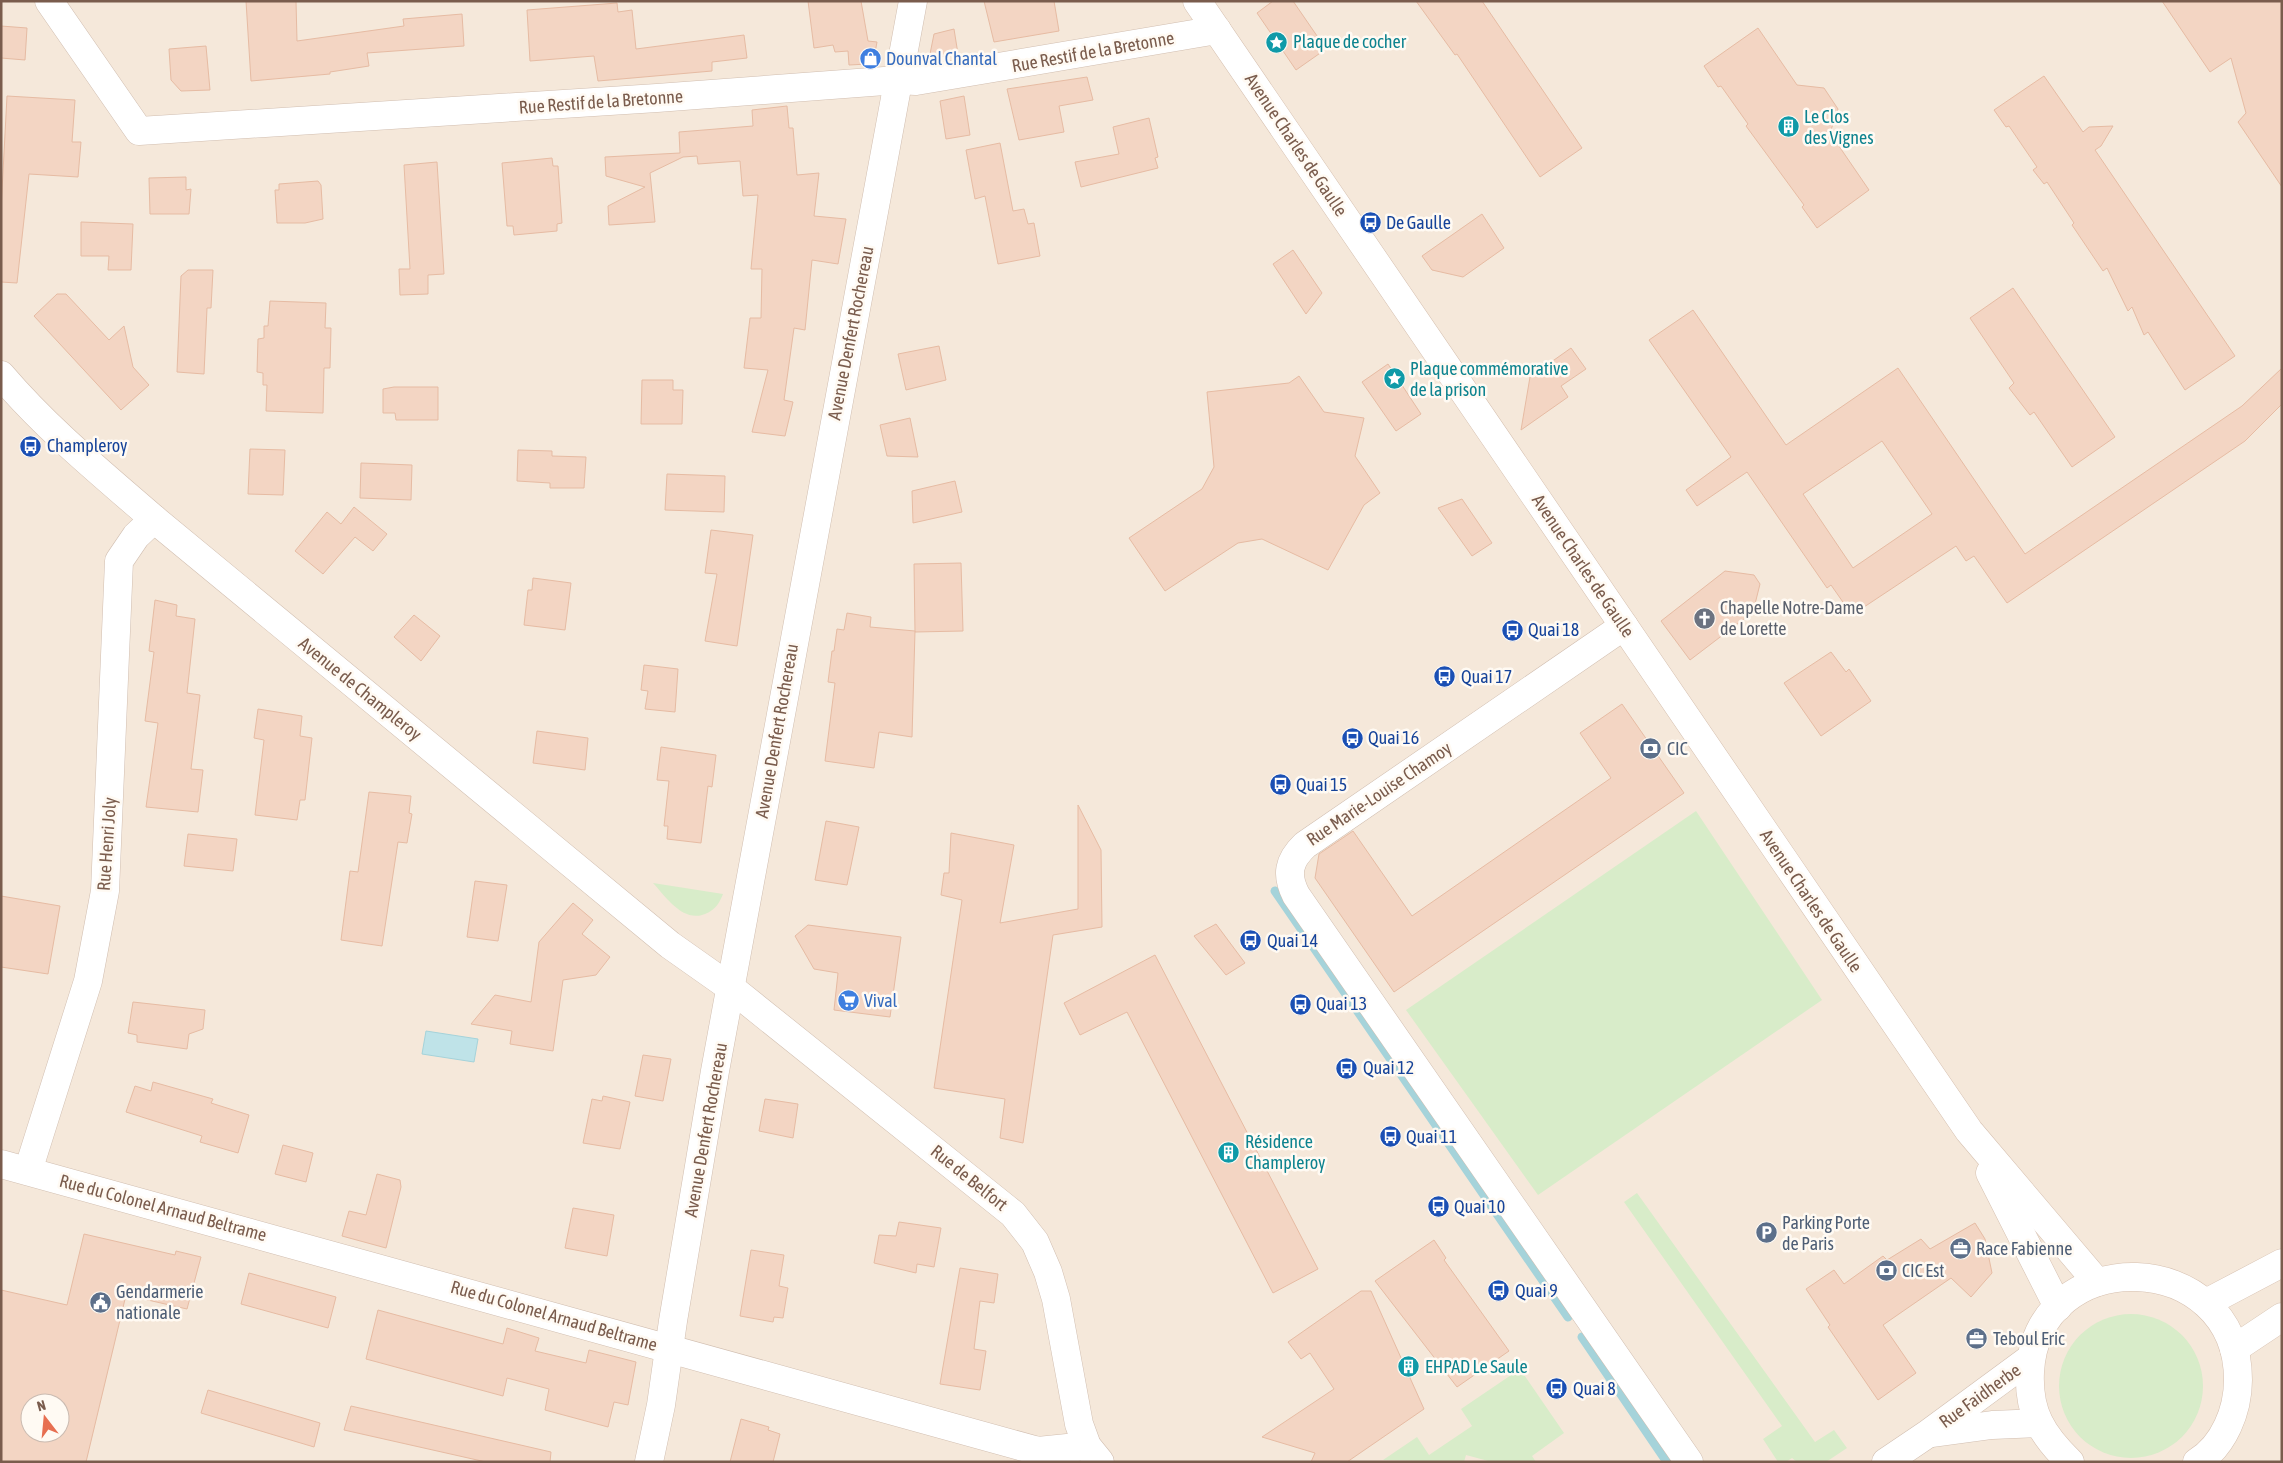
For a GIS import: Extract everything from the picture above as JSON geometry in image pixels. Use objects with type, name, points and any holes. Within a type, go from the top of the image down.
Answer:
[{"type":"street","name":"Rue Restif de la Bretonne","points":[[49,1],[139,131],[657,98],[898,80],[923,80],[1217,30]]},
{"type":"street","name":"Avenue Denfert Rochereau","points":[[649,1462],[661,1405],[715,1071],[913,1]]},
{"type":"street","name":"Avenue Charles de Gaulle","points":[[1197,1],[1969,1131],[2097,1282]]},
{"type":"street","name":"Avenue de Champleroy","points":[[1,375],[22,400],[70,448],[154,519],[664,940],[731,988]]},
{"type":"street","name":"Rue Henri Joly","points":[[28,1171],[88,981],[105,891],[119,561],[136,536],[154,519]]},
{"type":"street","name":"Rue Marie-Louise Chamoy","points":[[1624,626],[1305,845],[1295,854],[1289,868],[1289,882],[1296,895],[1689,1462]]},
{"type":"street","name":"Rue de Belfort","points":[[731,988],[1006,1208],[1030,1235],[1048,1272],[1056,1299],[1079,1424],[1094,1454]]},
{"type":"street","name":"Avenue Charles de Gaulle","points":[[1969,1131],[2058,1307]]},
{"type":"street","name":"Rue du Colonel Arnaud Beltrame","points":[[1,1164],[1038,1451],[1094,1454]]},
{"type":"street","points":[[2206,1303],[2282,1263]]},
{"type":"street","points":[[2050,1447],[2029,1391],[2031,1358],[2045,1325],[2058,1307],[2070,1297],[2097,1282],[2117,1277],[2138,1275],[2158,1278],[2176,1284],[2206,1303],[2222,1325],[2234,1349],[2238,1368],[2235,1408],[2220,1439],[2200,1461]]},
{"type":"street","points":[[2234,1349],[2274,1321]]},
{"type":"street","name":"Rue Faidherbe","points":[[1886,1462],[2031,1358]]},
{"type":"street","name":"Rue Faidherbe","points":[[1929,1433],[1992,1425],[2050,1447]]},
{"type":"shaded area","points":[[1,1],[2282,1],[2282,1462],[1,1462]]},
{"type":"green space","points":[[1696,811],[1822,1000],[1538,1195],[1406,1010]]},
{"type":"green space","points":[[653,883],[723,894],[718,904],[711,911],[697,916],[689,915],[682,912],[669,901]]},
{"type":"green space","points":[[1637,1193],[1815,1442],[1834,1430],[1847,1448],[1826,1462],[1797,1462],[1792,1458],[1786,1462],[1778,1462],[1763,1439],[1782,1426],[1624,1202]]},
{"type":"green space","points":[[2131,1314],[2158,1320],[2182,1335],[2197,1359],[2203,1386],[2197,1413],[2182,1437],[2158,1452],[2131,1458],[2104,1452],[2080,1437],[2065,1413],[2059,1386],[2065,1359],[2080,1335],[2104,1320]]},
{"type":"green space","points":[[1520,1369],[1564,1433],[1532,1456],[1536,1462],[1492,1462],[1466,1455],[1464,1462],[1383,1460],[1417,1437],[1429,1455],[1472,1426],[1461,1409]]},
{"type":"water","points":[[426,1031],[478,1039],[474,1062],[422,1054]]},
{"type":"building","points":[[246,1],[296,1],[297,41],[404,26],[403,19],[462,14],[464,46],[367,53],[369,66],[330,72],[330,74],[251,81]]},
{"type":"building","points":[[808,1],[861,1],[868,41],[877,42],[874,58],[868,64],[849,65],[848,51],[835,52],[833,45],[814,48]]},
{"type":"building","points":[[984,1],[1054,1],[1059,31],[994,42]]},
{"type":"building","points":[[1273,1],[1293,1],[1326,49],[1296,70],[1257,13]]},
{"type":"building","points":[[1416,1],[1482,1],[1582,148],[1540,177],[1457,54],[1455,55]]},
{"type":"building","points":[[2162,1],[2282,1],[2282,187],[2238,122],[2246,113],[2231,58],[2210,72]]},
{"type":"building","points":[[617,3],[618,12],[632,10],[636,49],[744,35],[747,58],[712,62],[712,71],[598,81],[594,56],[530,61],[527,10]]},
{"type":"building","points":[[1,26],[27,28],[25,60],[1,58]]},
{"type":"building","name":"Le Clos des Vignes","points":[[1758,28],[1797,85],[1824,88],[1838,109],[1830,133],[1869,190],[1817,228],[1802,207],[1804,205],[1746,126],[1748,124],[1721,86],[1718,87],[1704,66]]},
{"type":"building","points":[[954,29],[958,54],[929,59],[934,34]]},
{"type":"building","points":[[206,46],[210,90],[181,91],[171,80],[169,49]]},
{"type":"building","points":[[2044,76],[2083,132],[2089,127],[2113,126],[2101,146],[2095,150],[2235,356],[2185,390],[2148,332],[2144,335],[2132,307],[2128,311],[2107,268],[2103,271],[2072,225],[2074,223],[2047,182],[2044,184],[2033,170],[2037,167],[2009,126],[2006,127],[1994,110]]},
{"type":"building","points":[[1087,77],[1093,100],[1059,106],[1064,132],[1019,140],[1007,89]]},
{"type":"building","points":[[7,96],[75,100],[72,142],[81,142],[78,177],[29,174],[17,283],[1,282],[1,210]]},
{"type":"building","points":[[964,96],[970,135],[946,139],[940,101]]},
{"type":"building","points":[[787,106],[789,128],[793,128],[797,175],[819,173],[814,216],[846,219],[838,264],[812,260],[805,330],[794,328],[784,400],[793,402],[785,436],[752,432],[768,370],[744,368],[750,318],[761,318],[762,269],[751,269],[758,195],[743,196],[740,161],[698,164],[697,156],[683,157],[650,173],[655,222],[609,225],[608,206],[645,187],[606,176],[605,157],[680,153],[679,132],[753,126],[752,110]]},
{"type":"building","points":[[1149,118],[1158,157],[1155,158],[1158,168],[1081,187],[1075,162],[1119,154],[1113,127]]},
{"type":"building","points":[[1000,143],[1013,211],[1024,209],[1028,224],[1034,223],[1040,256],[998,264],[985,196],[975,199],[966,150]]},
{"type":"building","points":[[552,158],[553,166],[558,166],[562,223],[557,224],[557,231],[514,235],[513,226],[507,226],[502,163]]},
{"type":"building","points":[[437,162],[444,274],[428,275],[428,294],[400,295],[399,269],[410,269],[404,165]]},
{"type":"building","points":[[186,177],[186,190],[191,189],[189,214],[150,214],[149,178]]},
{"type":"building","points":[[318,181],[321,185],[323,219],[305,223],[277,223],[275,190],[279,190],[279,184]]},
{"type":"building","points":[[1482,214],[1504,248],[1463,277],[1432,270],[1422,256]]},
{"type":"building","points":[[81,222],[133,224],[131,270],[108,270],[109,256],[81,256]]},
{"type":"building","points":[[1293,250],[1322,293],[1306,314],[1273,264]]},
{"type":"building","points":[[188,270],[213,270],[211,308],[207,308],[204,374],[177,372],[181,276]]},
{"type":"building","points":[[2013,288],[2115,437],[2072,467],[2034,412],[2030,415],[2009,388],[2014,383],[1970,318]]},
{"type":"building","points":[[57,294],[66,294],[109,340],[124,326],[133,367],[149,385],[121,410],[34,316]]},
{"type":"building","points":[[270,301],[326,303],[325,328],[331,328],[330,368],[324,368],[323,413],[266,411],[267,385],[263,385],[263,373],[257,372],[258,339],[264,338],[264,326],[268,326]]},
{"type":"building","points":[[1693,310],[1786,445],[1898,368],[2025,554],[2242,406],[2282,368],[2282,404],[2245,441],[2007,603],[1974,556],[1966,561],[1956,546],[1852,615],[1831,585],[1827,588],[1747,472],[1697,506],[1686,490],[1731,457],[1649,340]],"holes":[[[1882,441],[1932,514],[1853,568],[1803,494]]]},
{"type":"building","points":[[939,346],[946,380],[906,390],[898,354]]},
{"type":"building","points":[[1571,348],[1586,369],[1561,386],[1568,397],[1521,430],[1530,377]]},
{"type":"building","points":[[1388,364],[1421,414],[1396,431],[1362,382]]},
{"type":"building","points":[[1299,376],[1324,412],[1364,418],[1355,456],[1380,493],[1364,505],[1328,570],[1262,539],[1238,543],[1165,591],[1129,538],[1202,489],[1214,467],[1207,392],[1289,383]]},
{"type":"building","points":[[642,380],[673,380],[673,390],[683,390],[682,424],[641,424]]},
{"type":"building","points":[[394,387],[438,387],[438,420],[396,420],[395,413],[383,413],[383,389]]},
{"type":"building","points":[[910,418],[918,457],[887,456],[880,425]]},
{"type":"building","points":[[250,449],[285,450],[283,495],[248,494]]},
{"type":"building","points":[[518,450],[552,451],[552,456],[586,457],[584,488],[550,488],[550,483],[517,481]]},
{"type":"building","points":[[361,463],[412,465],[411,500],[360,498]]},
{"type":"building","points":[[667,474],[725,476],[724,512],[665,510]]},
{"type":"building","points":[[955,481],[962,512],[913,523],[912,491]]},
{"type":"building","points":[[1462,499],[1492,543],[1472,556],[1438,508]]},
{"type":"building","points":[[354,507],[387,534],[373,551],[355,537],[323,574],[295,551],[327,512],[341,524]]},
{"type":"building","points":[[711,530],[753,535],[737,646],[705,641],[717,574],[705,573]]},
{"type":"building","points":[[961,563],[963,631],[915,632],[914,564]]},
{"type":"building","name":"Chapelle Notre-Dame de Lorette","points":[[1725,571],[1754,575],[1760,584],[1753,612],[1690,660],[1661,621]]},
{"type":"building","points":[[533,578],[571,583],[565,630],[524,625],[528,590],[532,590]]},
{"type":"building","points":[[155,600],[177,605],[176,616],[195,619],[187,693],[200,695],[191,769],[203,770],[198,812],[146,807],[158,723],[145,721],[154,652],[149,651]]},
{"type":"building","points":[[847,613],[871,617],[870,627],[915,631],[912,737],[879,732],[874,768],[825,761],[835,683],[828,682],[832,651],[834,651],[837,629],[844,630]]},
{"type":"building","points":[[414,615],[440,636],[421,661],[394,637]]},
{"type":"building","points":[[1831,652],[1846,672],[1849,669],[1871,701],[1821,736],[1784,683]]},
{"type":"building","points":[[644,665],[678,669],[675,712],[645,709],[648,691],[641,690]]},
{"type":"building","points":[[1622,704],[1684,793],[1394,992],[1315,878],[1319,854],[1353,831],[1412,916],[1611,778],[1580,733]]},
{"type":"building","points":[[258,709],[302,716],[300,736],[312,738],[305,800],[300,800],[297,820],[255,815],[264,740],[254,738]]},
{"type":"building","points":[[537,731],[588,738],[585,770],[533,763]]},
{"type":"building","points":[[661,747],[716,755],[712,787],[708,786],[701,843],[667,839],[668,826],[664,826],[669,781],[657,780]]},
{"type":"building","points":[[369,792],[411,796],[409,813],[412,814],[407,843],[398,842],[382,946],[341,940],[350,871],[358,872]]},
{"type":"building","points":[[1078,805],[1101,850],[1102,927],[1053,935],[1023,1143],[1000,1138],[1005,1099],[934,1088],[962,900],[941,895],[944,873],[949,873],[951,833],[1014,845],[1000,923],[1078,909]]},
{"type":"building","points":[[826,821],[859,827],[847,885],[815,880]]},
{"type":"building","points":[[188,834],[237,839],[233,871],[184,866]]},
{"type":"building","points":[[475,881],[507,885],[498,941],[467,937]]},
{"type":"building","points":[[1,896],[60,906],[48,974],[1,967]]},
{"type":"building","points":[[573,903],[593,920],[582,934],[610,957],[596,975],[563,980],[553,1051],[510,1044],[512,1031],[471,1024],[495,995],[531,1002],[539,942]]},
{"type":"building","points":[[1216,924],[1245,963],[1226,975],[1194,936]]},
{"type":"building","points":[[808,925],[901,937],[890,1017],[834,1010],[838,973],[814,969],[795,936]]},
{"type":"building","name":"Résidence Champleroy","points":[[1155,955],[1318,1269],[1273,1293],[1127,1012],[1080,1035],[1064,1003]]},
{"type":"building","points":[[133,1002],[205,1010],[203,1029],[189,1034],[187,1049],[137,1042],[137,1035],[128,1033]]},
{"type":"building","points":[[643,1055],[671,1059],[663,1101],[635,1096]]},
{"type":"building","points":[[153,1082],[213,1099],[211,1103],[249,1115],[238,1153],[200,1142],[202,1136],[126,1112],[135,1086],[151,1091]]},
{"type":"building","points":[[603,1096],[630,1102],[620,1149],[583,1143],[592,1099],[602,1101]]},
{"type":"building","points":[[765,1099],[798,1104],[793,1138],[759,1131]]},
{"type":"building","points":[[283,1145],[313,1153],[306,1182],[275,1174]]},
{"type":"building","points":[[377,1174],[400,1180],[401,1187],[386,1248],[342,1236],[349,1211],[366,1215]]},
{"type":"building","points":[[573,1208],[614,1215],[607,1256],[565,1248]]},
{"type":"building","points":[[899,1222],[941,1228],[934,1267],[917,1264],[916,1273],[874,1263],[879,1235],[896,1236]]},
{"type":"building","points":[[1975,1223],[1985,1239],[1992,1273],[1971,1297],[1951,1278],[1883,1325],[1916,1373],[1878,1400],[1828,1327],[1830,1325],[1806,1289],[1834,1270],[1844,1284],[1883,1256],[1887,1260],[1921,1239],[1930,1249]]},
{"type":"building","points":[[84,1234],[175,1255],[176,1251],[201,1257],[187,1309],[126,1295],[86,1462],[1,1462],[1,1290],[67,1305]]},
{"type":"building","points":[[1434,1240],[1446,1258],[1444,1260],[1509,1351],[1457,1387],[1375,1281]]},
{"type":"building","points":[[751,1250],[784,1255],[779,1286],[788,1288],[783,1318],[774,1317],[773,1322],[740,1316]]},
{"type":"building","points":[[960,1268],[998,1274],[994,1303],[980,1301],[974,1349],[986,1351],[980,1390],[940,1384]]},
{"type":"building","points":[[249,1273],[336,1297],[328,1328],[241,1304]]},
{"type":"building","points":[[1361,1291],[1371,1291],[1424,1409],[1347,1462],[1311,1462],[1315,1453],[1262,1437],[1334,1389],[1310,1353],[1301,1359],[1288,1342]]},
{"type":"building","points":[[378,1310],[503,1344],[507,1328],[539,1338],[535,1351],[586,1363],[589,1350],[636,1362],[628,1405],[614,1402],[608,1427],[545,1410],[549,1389],[507,1378],[503,1396],[366,1359]]},
{"type":"building","points":[[208,1390],[320,1423],[314,1447],[201,1413]]},
{"type":"building","points":[[351,1406],[551,1452],[550,1462],[486,1462],[344,1430]]},
{"type":"building","points":[[741,1419],[769,1427],[768,1430],[780,1434],[773,1462],[730,1462]]},
{"type":"waterway","points":[[1275,891],[1568,1317]]},
{"type":"waterway","points":[[1582,1337],[1667,1462]]},
{"type":"place","name":"Plaque de cocher","points":[[1277,42]]},
{"type":"place","name":"Dounval Chantal","points":[[870,59]]},
{"type":"place","name":"Le Clos des Vignes","points":[[1788,127]]},
{"type":"place","name":"De Gaulle","points":[[1370,223]]},
{"type":"place","name":"Plaque commémorative de la prison","points":[[1394,379]]},
{"type":"place","name":"Champleroy","points":[[31,446]]},
{"type":"place","name":"Chapelle Notre-Dame de Lorette","points":[[1704,618]]},
{"type":"place","name":"Quai 18","points":[[1512,630]]},
{"type":"place","name":"Quai 17","points":[[1445,677]]},
{"type":"place","name":"Quai 16","points":[[1352,738]]},
{"type":"place","name":"CIC","points":[[1651,749]]},
{"type":"place","name":"Quai 15","points":[[1280,785]]},
{"type":"place","name":"Quai 14","points":[[1251,941]]},
{"type":"place","name":"Vival","points":[[848,1001]]},
{"type":"place","name":"Quai 13","points":[[1300,1004]]},
{"type":"place","name":"Quai 12","points":[[1347,1068]]},
{"type":"place","name":"Quai 11","points":[[1390,1137]]},
{"type":"place","name":"Résidence Champleroy","points":[[1229,1152]]},
{"type":"place","name":"Quai 10","points":[[1438,1207]]},
{"type":"place","name":"Parking Porte de Paris","points":[[1766,1233]]},
{"type":"place","name":"Race Fabienne","points":[[1960,1249]]},
{"type":"place","name":"CIC Est","points":[[1886,1271]]},
{"type":"place","name":"Quai 9","points":[[1499,1291]]},
{"type":"place","name":"Gendarmerie nationale","points":[[100,1302]]},
{"type":"place","name":"Teboul Eric","points":[[1977,1339]]},
{"type":"place","name":"EHPAD Le Saule","points":[[1409,1367]]},
{"type":"place","name":"Quai 8","points":[[1557,1389]]}]
